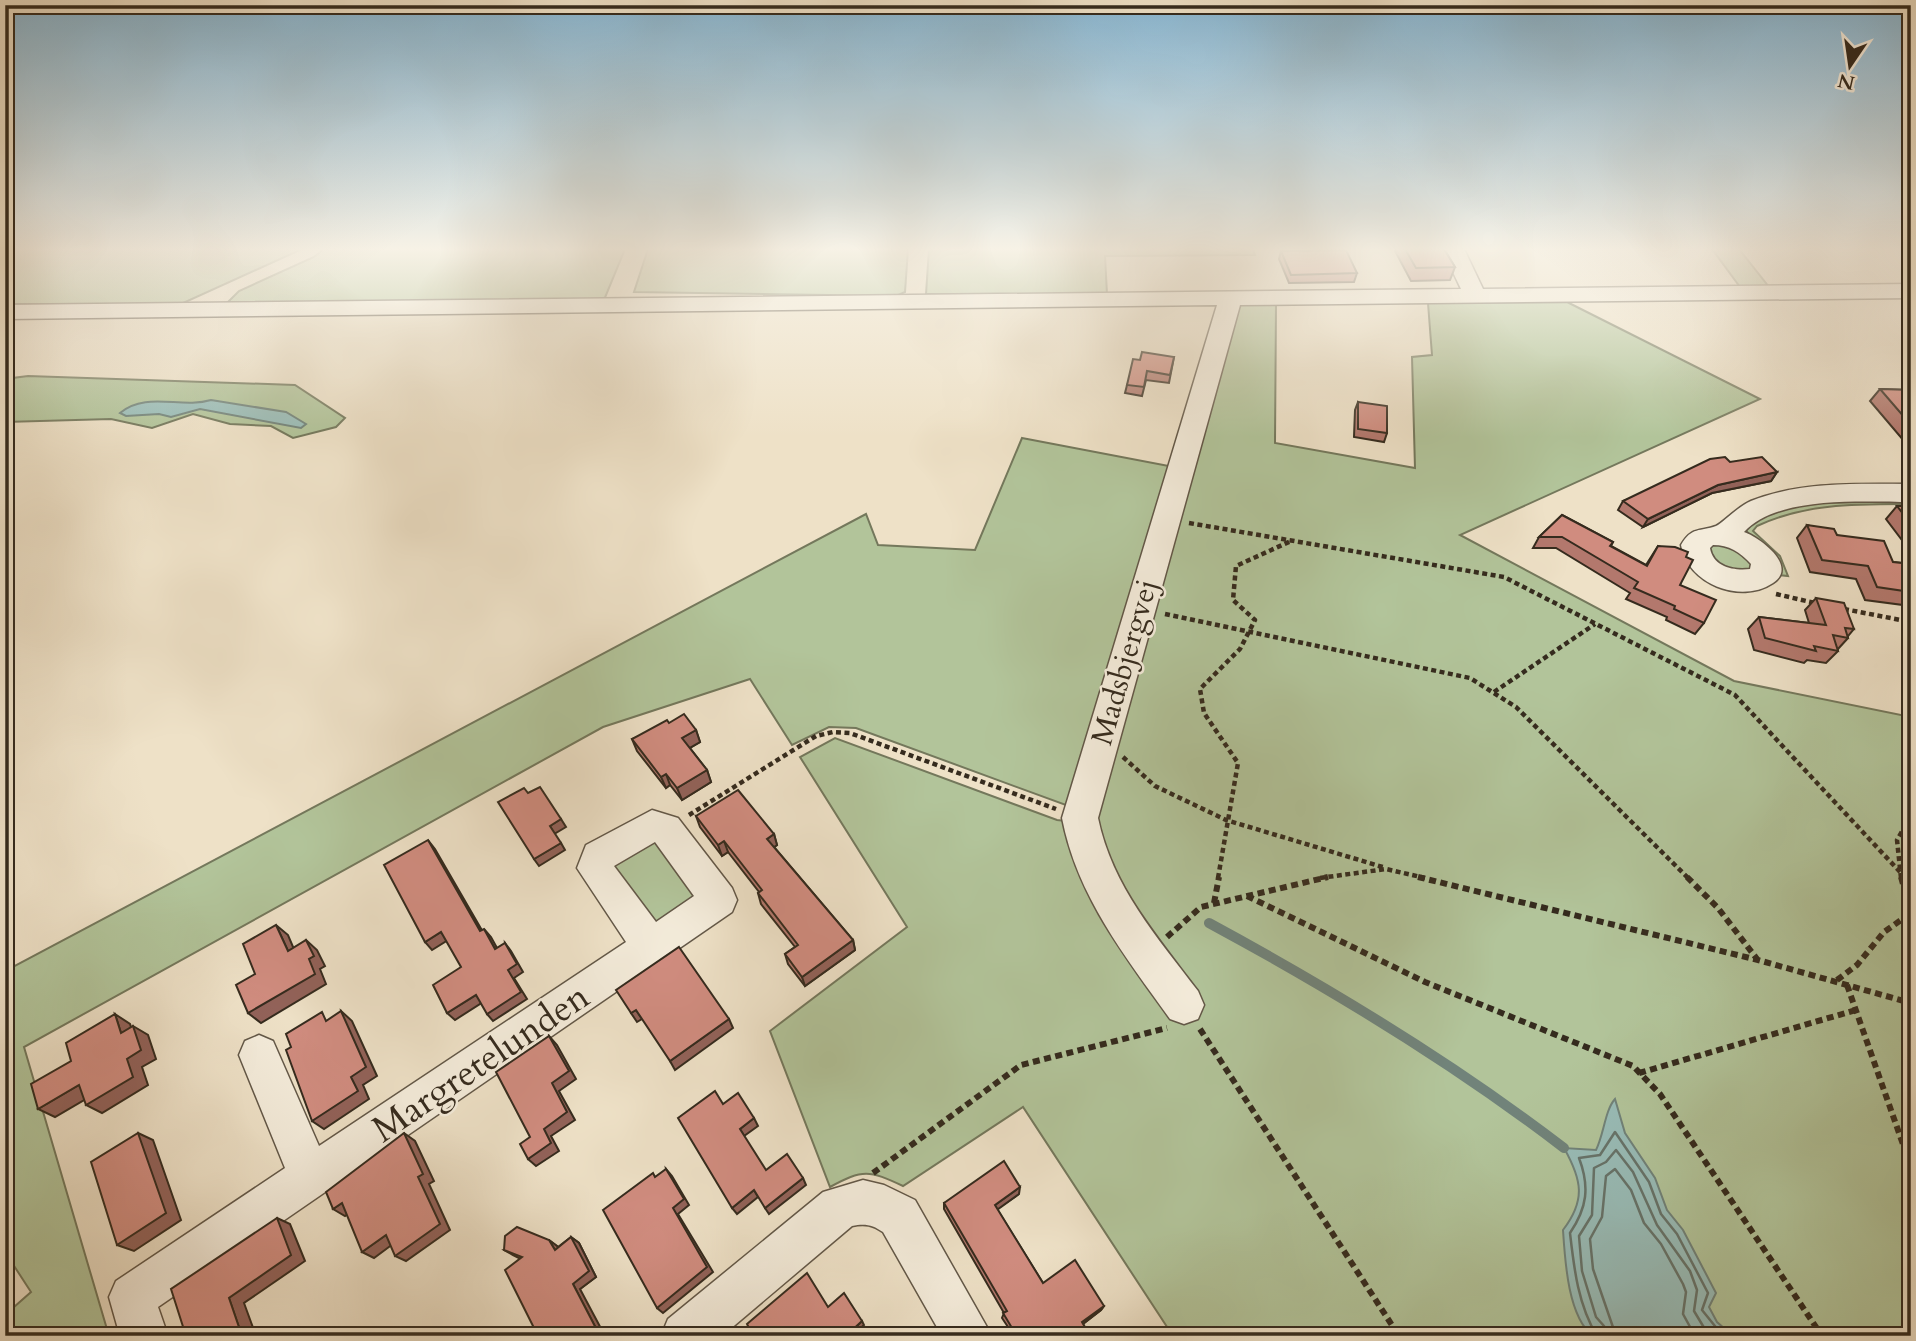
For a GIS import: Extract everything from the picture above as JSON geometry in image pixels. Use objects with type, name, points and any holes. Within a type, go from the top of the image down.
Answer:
[{"type":"street","points":[[5,312],[45,312]]},
{"type":"street","name":"Madsbjergvej","points":[[1177,1016],[1148,954],[1120,913],[1087,854],[1080,818],[1226,312]]},
{"type":"street","points":[[1725,536],[1744,516],[1802,498],[1847,493],[1911,493]]},
{"type":"street","points":[[1706,536],[1725,536],[1750,545],[1765,561],[1765,576],[1757,580],[1725,578],[1699,559],[1695,551],[1699,540],[1706,536]]},
{"type":"street","points":[[651,947],[595,868],[599,856],[652,825],[666,829]]},
{"type":"street","name":"Margretelunden","points":[[144,1336],[132,1297],[719,900],[666,829]]},
{"type":"street","points":[[259,1055],[310,1177]]},
{"type":"street","points":[[685,1336],[839,1208],[867,1201],[884,1205],[899,1216],[968,1336]]},
{"type":"path","points":[[1165,519],[1504,577],[1735,695],[1901,873]]},
{"type":"path","points":[[1214,903],[1237,763],[1204,713],[1200,689],[1245,644],[1255,620],[1233,600],[1236,566],[1293,540]]},
{"type":"path","points":[[1757,580],[1763,591],[1825,605]]},
{"type":"path","points":[[1139,608],[1471,678],[1516,707],[1718,908],[1758,960]]},
{"type":"path","points":[[1838,608],[1911,622]]},
{"type":"path","points":[[1494,692],[1595,624]]},
{"type":"path","points":[[666,829],[816,736],[833,732],[850,733],[1080,818]]},
{"type":"path","points":[[1102,737],[1155,786],[1226,820],[1386,869],[1758,960],[1911,1003]]},
{"type":"path","points":[[1836,980],[1857,965],[1884,932],[1911,913],[1901,873],[1897,840],[1911,816]]},
{"type":"path","points":[[1148,954],[1201,907],[1340,874],[1386,869]]},
{"type":"path","points":[[1245,895],[1425,982],[1633,1066],[1660,1094],[1822,1336]]},
{"type":"path","points":[[1847,984],[1911,1167]]},
{"type":"path","points":[[1639,1073],[1856,1010]]},
{"type":"path","points":[[867,1201],[872,1174],[1005,1074],[1038,1058],[1177,1016],[1399,1336]]},
{"type":"green space","points":[[1238,312],[1276,312],[1275,443],[1415,468],[1412,357],[1432,355],[1429,312],[1586,312],[1760,399],[1460,535],[1734,681],[1911,717],[1911,1336],[1173,1336],[1023,1107],[903,1186],[866,1174],[851,1177],[830,1187],[770,1031],[907,927],[800,757],[835,738],[1057,820],[1092,824]]},
{"type":"green space","points":[[28,376],[295,385],[345,418],[336,427],[293,438],[271,426],[230,424],[193,414],[152,428],[111,419],[5,422],[5,379]]},
{"type":"green space","points":[[1022,438],[1174,467],[1074,808],[856,728],[829,727],[792,745],[750,679],[603,727],[24,1047],[109,1336],[5,1336],[5,1315],[31,1292],[5,1252],[5,971],[866,514],[878,545],[975,550]]},
{"type":"green space","points":[[1847,500],[1911,500],[1911,504],[1813,509],[1776,518],[1757,526],[1753,531],[1780,556],[1788,576],[1778,575],[1746,530],[1761,518],[1801,504]]},
{"type":"green space","points":[[1713,542],[1752,554],[1750,574],[1713,564],[1708,545]]},
{"type":"green space","points":[[657,840],[696,899],[652,925],[613,867],[615,859]]},
{"type":"water","points":[[211,400],[286,412],[306,424],[301,428],[200,409],[171,417],[159,414],[126,416],[120,413],[141,403]]},
{"type":"water","points":[[1615,1099],[1625,1133],[1655,1178],[1667,1210],[1683,1230],[1716,1293],[1709,1307],[1717,1322],[1733,1336],[1593,1336],[1578,1316],[1569,1288],[1563,1230],[1575,1209],[1579,1190],[1575,1170],[1564,1148],[1596,1150],[1609,1109]]},
{"type":"building","points":[[1142,352],[1174,357],[1170,375],[1147,371],[1144,387],[1127,385],[1133,359],[1140,360]]},
{"type":"building","points":[[1880,389],[1911,390],[1911,425]]},
{"type":"building","points":[[1358,402],[1387,406],[1387,433],[1358,429]]},
{"type":"building","points":[[1725,457],[1730,462],[1762,457],[1777,472],[1718,485],[1648,519],[1623,501],[1710,459]]},
{"type":"building","points":[[1897,506],[1911,506],[1911,524]]},
{"type":"building","points":[[1562,515],[1613,542],[1610,546],[1647,566],[1658,546],[1675,547],[1688,552],[1686,557],[1693,560],[1680,585],[1716,600],[1704,623],[1674,609],[1675,606],[1634,588],[1638,582],[1562,537],[1539,537]]},
{"type":"building","points":[[1807,525],[1834,529],[1837,535],[1884,541],[1893,562],[1911,564],[1911,592],[1877,587],[1868,566],[1822,560]]},
{"type":"building","points":[[1816,598],[1844,603],[1854,629],[1845,628],[1848,638],[1833,635],[1838,651],[1814,646],[1816,651],[1765,638],[1759,617],[1826,625]]},
{"type":"building","points":[[684,714],[696,730],[682,738],[707,770],[677,788],[666,774],[661,777],[632,739]]},
{"type":"building","points":[[540,787],[561,819],[550,826],[561,843],[534,859],[498,802],[524,788],[528,793]]},
{"type":"building","points":[[738,790],[774,834],[767,839],[853,940],[802,977],[785,954],[798,945],[758,893],[762,890],[724,841],[718,845],[696,816]]},
{"type":"building","points":[[428,840],[480,931],[484,929],[495,949],[505,943],[517,964],[508,970],[521,992],[487,1014],[476,995],[447,1013],[433,985],[461,967],[441,932],[425,942],[384,865]]},
{"type":"building","points":[[276,925],[288,951],[306,940],[314,956],[309,959],[315,974],[248,1013],[236,985],[255,974],[243,944]]},
{"type":"building","points":[[679,947],[729,1019],[670,1061],[636,1010],[631,1013],[616,990]]},
{"type":"building","points":[[341,1011],[366,1067],[351,1077],[358,1091],[312,1121],[286,1050],[291,1047],[286,1034],[322,1012],[326,1021]]},
{"type":"building","points":[[115,1014],[121,1033],[133,1026],[141,1050],[127,1059],[133,1077],[86,1105],[79,1085],[38,1109],[31,1084],[71,1061],[66,1043]]},
{"type":"building","points":[[549,1036],[569,1071],[552,1083],[567,1112],[544,1129],[551,1143],[528,1159],[520,1144],[530,1137],[496,1072]]},
{"type":"building","points":[[715,1091],[723,1104],[738,1093],[754,1118],[740,1129],[766,1170],[787,1154],[803,1178],[765,1208],[754,1190],[732,1208],[678,1118]]},
{"type":"building","points":[[138,1133],[166,1213],[117,1245],[91,1162]]},
{"type":"building","points":[[404,1133],[423,1174],[418,1177],[440,1224],[395,1256],[386,1235],[362,1252],[342,1203],[333,1209],[326,1192]]},
{"type":"building","points":[[1004,1161],[1020,1187],[995,1205],[1043,1283],[1075,1260],[1104,1306],[1082,1322],[1090,1336],[1009,1336],[1007,1332],[1012,1328],[1003,1313],[1007,1311],[944,1203]]},
{"type":"building","points":[[666,1169],[684,1199],[673,1208],[707,1267],[657,1308],[603,1210],[653,1173],[655,1177]]},
{"type":"building","points":[[277,1218],[291,1255],[229,1298],[242,1336],[186,1336],[171,1289]]},
{"type":"building","points":[[517,1227],[549,1240],[555,1250],[571,1237],[589,1271],[573,1284],[600,1336],[538,1336],[505,1270],[522,1257],[504,1250],[505,1236]]},
{"type":"building","points":[[807,1273],[828,1307],[844,1293],[862,1321],[846,1336],[753,1336],[747,1324]]},
{"type":"waterway","points":[[1209,923],[1391,1028],[1479,1086],[1564,1148]]}]
